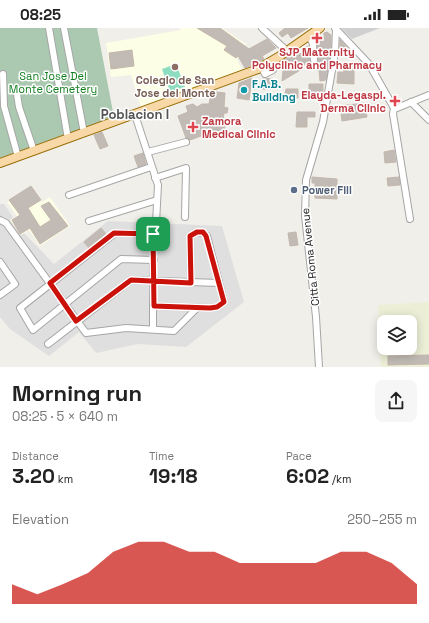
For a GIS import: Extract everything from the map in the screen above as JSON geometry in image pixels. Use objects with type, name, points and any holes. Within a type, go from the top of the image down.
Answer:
[{"type":"main road","points":[[0,163],[135,115],[261,67],[320,28]]},
{"type":"street","points":[[49,28],[68,139]]},
{"type":"street","points":[[64,28],[84,133]]},
{"type":"street","points":[[262,28],[287,51]]},
{"type":"street","points":[[336,29],[369,64],[394,108],[393,114],[410,219]]},
{"type":"street","name":"Citta Roma Avenue","points":[[320,367],[316,317],[304,216],[306,180],[323,122],[335,53],[336,29]]},
{"type":"street","points":[[309,36],[313,44],[314,60]]},
{"type":"street","points":[[3,74],[4,106],[18,157]]},
{"type":"street","points":[[17,94],[19,107],[34,151]]},
{"type":"street","points":[[394,108],[429,95]]},
{"type":"street","points":[[411,102],[429,120]]},
{"type":"street","points":[[135,115],[158,185],[156,223],[153,234],[153,328]]},
{"type":"street","points":[[148,152],[186,142]]},
{"type":"street","points":[[69,195],[151,167]]},
{"type":"street","points":[[155,178],[186,168],[185,217]]},
{"type":"street","points":[[89,221],[157,200]]},
{"type":"street","points":[[0,220],[6,223],[86,333],[126,328],[174,330],[198,308]]},
{"type":"street","points":[[154,306],[198,308],[217,307],[224,302],[206,236],[203,232],[197,232],[190,236],[191,283]]},
{"type":"street","points":[[153,234],[114,233],[20,308],[33,330],[121,259],[154,260]]},
{"type":"street","points":[[0,294],[15,284],[1,266]]},
{"type":"street","points":[[48,344],[131,280],[219,283]]},
{"type":"shaded area","name":"Colegio de San Jose del Monte","points":[[179,28],[222,28],[246,44],[237,59],[243,72],[141,107],[131,75],[111,77],[106,43],[181,30]]},
{"type":"shaded area","points":[[341,28],[380,28],[352,39]]},
{"type":"shaded area","points":[[31,186],[42,202],[50,197],[70,226],[40,246],[29,230],[21,235],[10,220],[17,216],[7,202]]},
{"type":"shaded area","points":[[0,204],[4,204],[24,233],[54,264],[108,221],[222,226],[244,302],[186,347],[138,344],[96,353],[79,332],[49,356],[10,329],[0,317]]},
{"type":"shaded area","points":[[429,302],[429,367],[381,367],[380,355],[417,355],[417,315],[378,315],[378,305]]},
{"type":"green space","name":"San Jose Del Monte Cemetery","points":[[0,28],[97,28],[114,117],[0,158]]},
{"type":"green space","points":[[176,64],[185,87],[170,92],[162,69]]},
{"type":"building","points":[[197,28],[220,28],[249,49],[267,39],[276,48],[262,56],[264,59],[245,68],[238,56],[236,58],[224,50],[227,46]]},
{"type":"building","points":[[285,28],[308,28],[291,38],[288,33],[282,37],[279,33]]},
{"type":"building","points":[[327,32],[331,35],[331,53],[326,80],[320,81],[319,70],[316,70],[316,65],[302,65],[302,69],[282,81],[284,60],[293,53],[303,54],[303,48],[309,46],[310,62],[312,64],[317,63],[317,44],[315,38],[324,35],[324,33]]},
{"type":"building","points":[[340,40],[350,51],[346,57],[340,52]]},
{"type":"building","name":"Colegio de San Jose del Monte","points":[[132,50],[134,66],[111,69],[109,53]]},
{"type":"building","points":[[344,65],[354,65],[354,84],[337,83],[338,72],[344,72]]},
{"type":"building","name":"F.A.B. Building","points":[[252,78],[249,100],[237,98],[239,83]]},
{"type":"building","points":[[263,78],[273,79],[272,87],[262,89]]},
{"type":"building","points":[[309,84],[323,84],[323,93],[320,93],[320,97],[309,97]]},
{"type":"building","points":[[286,89],[298,89],[298,98],[284,98]]},
{"type":"building","points":[[216,92],[225,93],[224,107],[228,108],[227,113],[224,113],[222,125],[225,126],[223,137],[203,134],[190,140],[186,138],[178,116],[188,112],[186,106],[193,104],[197,107],[202,104],[209,104],[211,94]]},
{"type":"building","points":[[365,103],[367,117],[342,121],[340,106]]},
{"type":"building","points":[[297,112],[315,112],[315,117],[307,117],[307,127],[296,127]]},
{"type":"building","points":[[102,132],[108,146],[100,149],[94,135]]},
{"type":"building","points":[[394,150],[396,162],[385,163],[384,152]]},
{"type":"building","points":[[143,153],[146,164],[138,167],[134,156]]},
{"type":"building","points":[[312,177],[337,179],[337,199],[315,198],[315,183],[312,183]]},
{"type":"building","points":[[399,177],[400,185],[388,186],[387,178]]},
{"type":"building","points":[[31,186],[41,200],[28,208],[40,227],[51,220],[41,206],[49,202],[68,226],[40,244],[30,228],[20,234],[12,220],[20,215],[9,200]]},
{"type":"building","points":[[101,228],[106,234],[89,248],[84,242]]},
{"type":"building","points":[[296,232],[298,245],[290,246],[288,233]]},
{"type":"building","points":[[429,355],[429,364],[388,365],[388,356]]},
{"type":"place","name":"SJP Maternity Polyclinic and Pharmacy","points":[[317,38]]},
{"type":"place","name":"Colegio de San Jose del Monte","points":[[175,67]]},
{"type":"place","name":"F.A.B. Building","points":[[244,90]]},
{"type":"place","name":"Elayda-Legaspi. Derma Clinic","points":[[395,101]]},
{"type":"place","name":"Zamora Medical Clinic","points":[[193,127]]},
{"type":"place","name":"Power Fill","points":[[294,190]]},
{"type":"district","name":"Poblacion I","points":[[135,114]]},
{"type":"route","points":[[153,234],[114,233],[50,283],[76,321],[131,280],[154,281],[191,283],[190,236],[197,232],[203,232],[206,236],[224,297],[224,302],[217,307],[210,308],[154,306],[154,281],[154,260],[153,234]]}]
